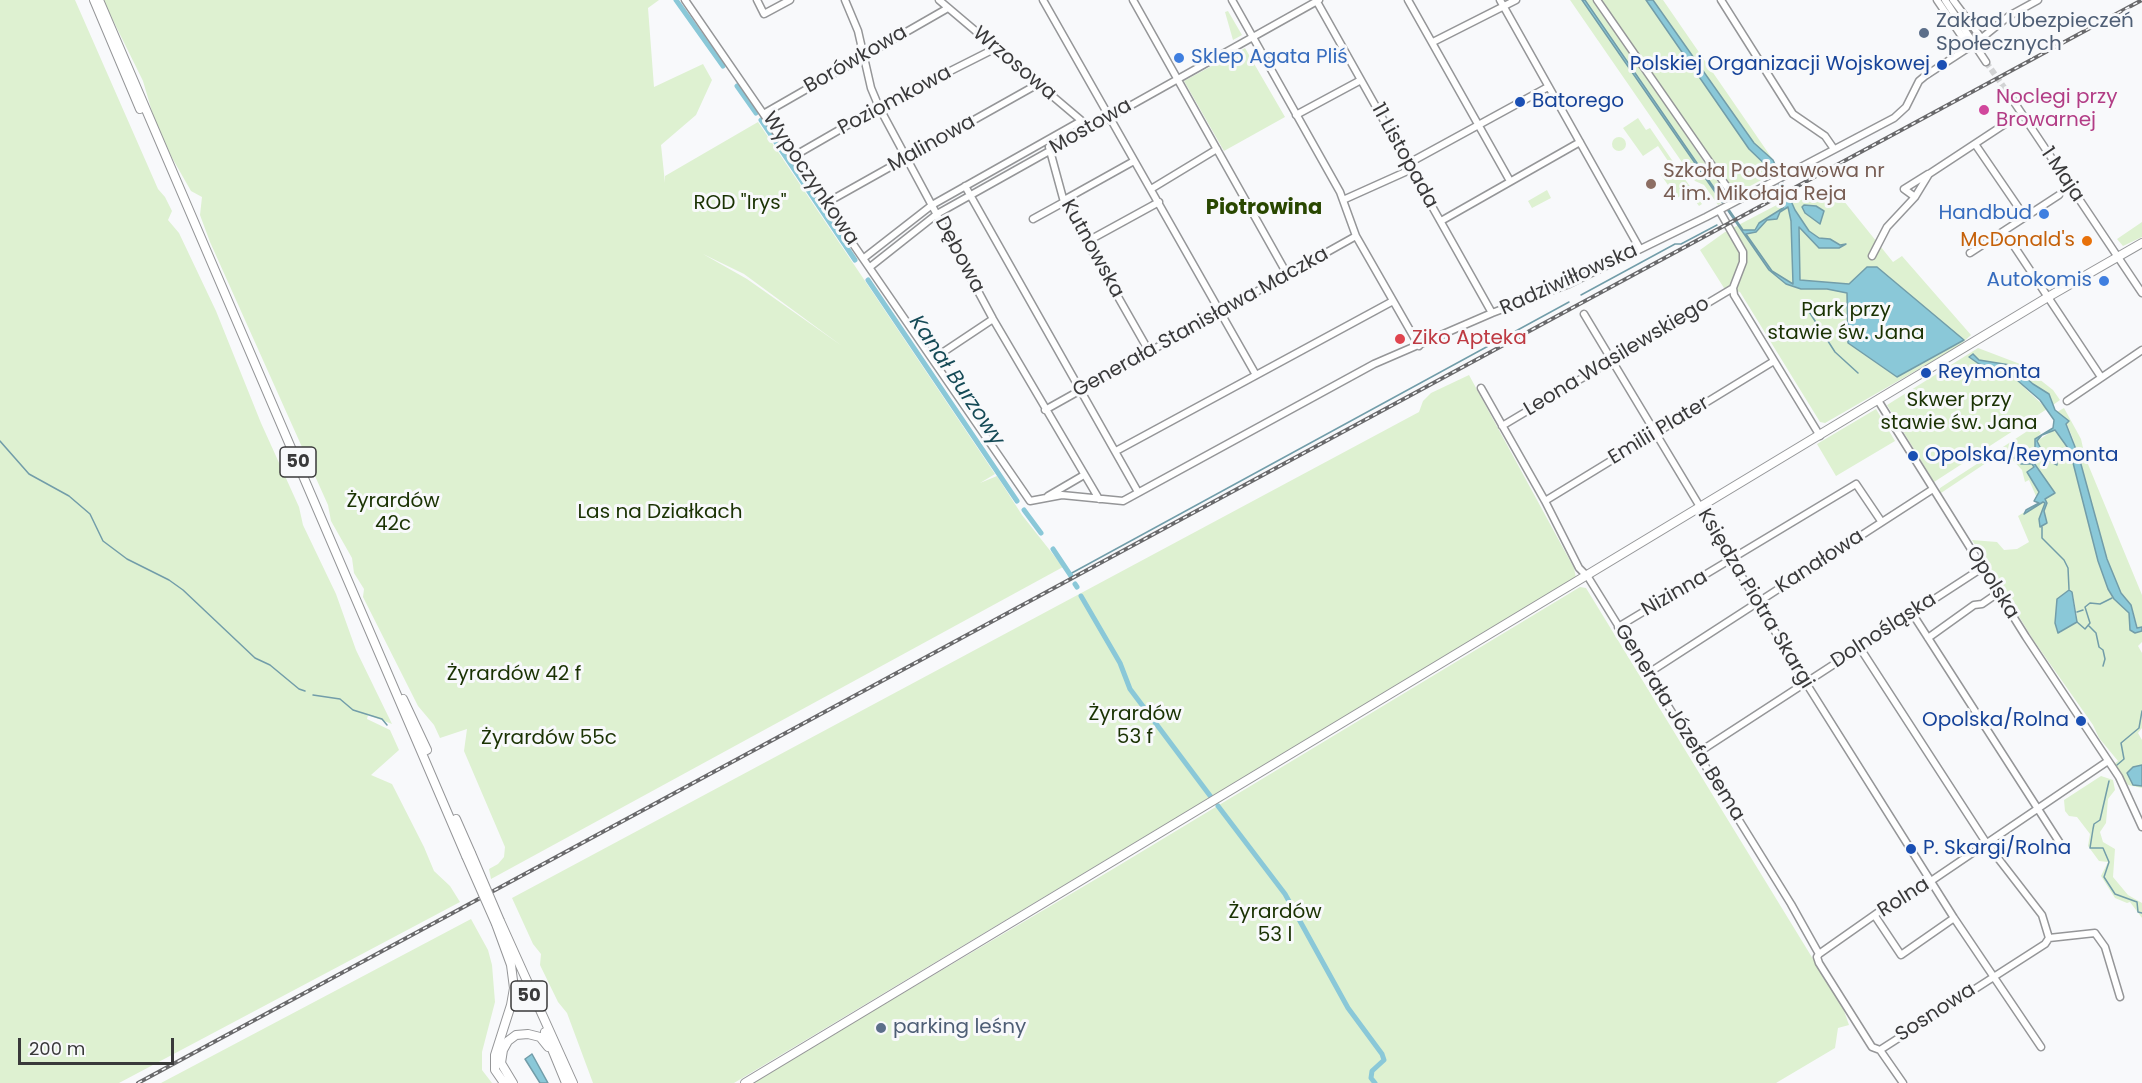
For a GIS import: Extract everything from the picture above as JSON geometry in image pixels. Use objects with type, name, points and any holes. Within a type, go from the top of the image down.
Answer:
[{"type":"main road","name":"50","points":[[94,0],[143,116],[150,126]]},
{"type":"main road","name":"50","points":[[99,0],[138,89],[150,126],[469,854],[566,1083]]},
{"type":"main road","points":[[745,1083],[1879,402],[2048,297],[2142,243]]},
{"type":"main road","name":"50","points":[[498,923],[573,1083]]},
{"type":"main road","points":[[498,923],[511,965],[514,988],[495,1055],[495,1070],[504,1083]]},
{"type":"main road","points":[[513,1083],[503,1069],[501,1058],[508,1041],[519,1034],[540,1037],[550,1049],[560,1070]]},
{"type":"street","name":"Wypoczynkowa","points":[[685,0],[765,113],[1030,501]]},
{"type":"street","points":[[757,0],[764,14],[790,0]]},
{"type":"street","name":"Dębowa","points":[[845,0],[858,31],[863,56],[879,107],[993,318],[1099,500]]},
{"type":"street","name":"Wrzosowa","points":[[939,0],[1089,128]]},
{"type":"street","points":[[1043,0],[1256,375]]},
{"type":"street","points":[[1133,0],[1287,274]]},
{"type":"street","points":[[1233,0],[1343,200],[1356,236],[1419,346]]},
{"type":"street","name":"Mostowa","points":[[870,267],[937,214],[1317,0]]},
{"type":"street","name":"11 Listopada","points":[[1317,0],[1492,313]]},
{"type":"street","points":[[1408,0],[1510,182]]},
{"type":"street","points":[[1500,0],[1640,249]]},
{"type":"street","points":[[1433,42],[1516,0]]},
{"type":"street","points":[[1597,0],[1734,202]]},
{"type":"street","points":[[1721,0],[1793,114],[1825,136],[1834,149]]},
{"type":"street","points":[[1937,0],[1970,46],[2009,16],[2038,0]]},
{"type":"street","points":[[1945,0],[1986,62]]},
{"type":"street","points":[[1953,0],[1980,40]]},
{"type":"street","name":"Borówkowa","points":[[765,113],[948,8]]},
{"type":"street","name":"Radziwiłłowska","points":[[1030,501],[1082,495],[1099,500],[1123,501],[1374,364],[1492,313],[1565,286],[1722,209],[1894,118],[1906,107],[1919,81],[1970,46]]},
{"type":"street","name":"Poziomkowa","points":[[794,156],[879,107],[996,48]]},
{"type":"street","points":[[1296,115],[1361,80]]},
{"type":"street","name":"Malinowa","points":[[826,203],[1038,84]]},
{"type":"street","points":[[1343,200],[1411,166],[1548,87]]},
{"type":"street","name":"1 Maja","points":[[2008,93],[2142,292]]},
{"type":"street","name":"Mostowa","points":[[864,258],[932,204],[1081,121]]},
{"type":"street","points":[[1915,197],[1904,189],[2008,122]]},
{"type":"street","name":"Kutnowska","points":[[1045,141],[1050,150],[1064,201],[1150,353]]},
{"type":"street","points":[[1441,221],[1580,142]]},
{"type":"street","points":[[1975,144],[2025,217]]},
{"type":"street","points":[[1151,189],[1217,149]]},
{"type":"street","points":[[1033,219],[1134,161]]},
{"type":"street","points":[[1872,256],[1887,227],[1915,197],[1929,174]]},
{"type":"street","points":[[965,186],[1138,492]]},
{"type":"street","points":[[1970,253],[2059,195]]},
{"type":"street","points":[[1086,242],[1159,202]]},
{"type":"street","points":[[1722,209],[1743,252],[1743,262],[1732,288],[1734,296],[1820,436]]},
{"type":"street","points":[[2004,231],[2101,377]]},
{"type":"street","name":"Generała Stanisława Maczka","points":[[1045,410],[1356,236]]},
{"type":"street","name":"Leona Wasilewskiego","points":[[1502,426],[1732,288]]},
{"type":"street","points":[[1116,451],[1393,301]]},
{"type":"street","name":"Księdza Piotra Skargi","points":[[1584,314],[1806,683],[1954,918],[2041,1047]]},
{"type":"street","points":[[933,359],[993,318]]},
{"type":"street","points":[[2067,400],[2142,350]]},
{"type":"street","name":"Emilii Plater","points":[[1545,501],[1774,361]]},
{"type":"street","name":"Generała Józefa Bema","points":[[1480,388],[1545,501],[1573,557],[1588,577],[1791,904],[1819,954],[1817,957],[1819,963],[1871,1046],[1876,1051],[1880,1050]]},
{"type":"street","name":"Opolska","points":[[1879,402],[1982,568],[2119,777],[2142,827]]},
{"type":"street","name":"Radziwiłłowska","points":[[1046,498],[1084,475]]},
{"type":"street","name":"Nizinna","points":[[1618,627],[1732,561],[1856,484],[1881,521]]},
{"type":"street","name":"Kanałowa","points":[[1647,674],[1933,489]]},
{"type":"street","name":"Dolnośląska","points":[[1696,754],[1982,568]]},
{"type":"street","points":[[1928,638],[1974,604],[1982,604],[1998,593]]},
{"type":"street","points":[[1912,613],[2065,851]]},
{"type":"street","points":[[1860,648],[1987,843],[2042,915],[2049,938],[2095,933],[2105,947],[2120,998]]},
{"type":"street","name":"Rolna","points":[[1819,954],[1900,897],[1931,881],[2110,763]]},
{"type":"street","points":[[1875,916],[1901,955],[1954,918]]},
{"type":"street","name":"Sosnowa","points":[[1880,1050],[2045,944],[2049,938]]},
{"type":"street","points":[[1880,1050],[1903,1083]]},
{"type":"green space","points":[[0,0],[75,0],[158,189],[172,211],[168,220],[179,233],[216,311],[261,423],[299,507],[303,525],[336,594],[356,650],[392,724],[368,715],[367,719],[390,730],[399,750],[371,775],[392,784],[434,871],[450,886],[460,902],[119,1083],[0,1083]]},
{"type":"green space","name":"Las na Działkach","points":[[103,0],[659,0],[648,8],[654,87],[703,64],[712,80],[696,115],[661,145],[665,183],[665,176],[758,122],[995,474],[980,483],[997,476],[1022,515],[1063,567],[491,879],[489,869],[504,857],[505,847],[464,751],[467,729],[440,738],[434,725],[418,706],[363,597],[364,589],[354,573],[352,558],[331,521],[328,505],[210,242],[200,215],[202,197],[191,191],[171,156],[153,115],[143,81]],"holes":[[[703,254],[744,274],[842,346],[747,279]]]},
{"type":"green space","points":[[1570,0],[1594,0],[1726,194],[1727,199],[1718,205],[1704,185],[1695,181]]},
{"type":"green space","points":[[1602,0],[1663,0],[1780,170],[1739,192],[1733,191]]},
{"type":"green space","points":[[1228,11],[1242,35],[1233,40],[1225,12]]},
{"type":"green space","points":[[1245,48],[1285,117],[1224,151],[1184,81]]},
{"type":"green space","points":[[1638,118],[1646,130],[1650,128],[1702,204],[1699,206],[1688,191],[1677,198],[1661,175],[1672,167],[1658,146],[1643,156],[1623,128]]},
{"type":"green space","points":[[1616,137],[1622,137],[1626,144],[1622,151],[1616,151],[1612,147],[1612,141]]},
{"type":"green space","name":"Park przy stawie św. Jana","points":[[1831,185],[1893,262],[1902,256],[1971,335],[1959,346],[1825,423],[1820,422],[1740,292],[1724,288],[1700,250],[1725,232],[1794,196],[1797,202]]},
{"type":"green space","points":[[1547,190],[1551,198],[1532,208],[1528,201]]},
{"type":"green space","points":[[2142,222],[2142,237],[2123,246],[2117,239]]},
{"type":"green space","name":"Skwer przy stawie św. Jana","points":[[1978,348],[2020,364],[2053,390],[2060,400],[2053,405],[2049,394],[2016,369],[2005,364],[1979,360],[1973,355],[1970,358],[1979,364],[2010,374],[2047,409],[1934,482],[1887,405]]},
{"type":"green space","name":"Żyrardów 53 f","points":[[1469,375],[1574,568],[1576,578],[734,1083],[593,1083],[567,1013],[558,1002],[540,965],[541,954],[533,944],[512,898],[1419,412],[1423,401],[1431,393]]},
{"type":"green space","points":[[2064,408],[2081,439],[2085,457],[2142,595],[2142,627],[2138,629],[2131,605],[2121,593],[2107,559],[2073,439],[2064,417],[2057,412]]},
{"type":"green space","points":[[1876,409],[1895,441],[1836,476],[1817,444]]},
{"type":"green space","points":[[2037,429],[2041,433],[2035,439],[2035,451],[2029,457],[2015,451],[2011,455],[2021,464],[2032,463],[2034,467],[2027,472],[2040,493],[2038,496],[2029,480],[2025,482],[2022,470],[2009,456],[2007,449],[1941,493],[1939,492],[1940,488],[2029,430]]},
{"type":"green space","points":[[2054,430],[2070,451],[2104,576],[2129,613],[2130,630],[2142,631],[2142,642],[2138,646],[2142,653],[2142,728],[2138,733],[2142,740],[2142,765],[2127,773],[2133,785],[2142,786],[2142,788],[2128,785],[2120,774],[2114,764],[2118,761],[2099,738],[2093,725],[2034,641],[1972,540],[1997,542],[2004,550],[2017,549],[2029,542],[2018,516],[2043,501],[2045,503],[2040,525],[2046,521],[2044,511],[2047,503],[2045,499],[2054,492],[2034,463],[2038,455],[2056,465],[2057,461],[2044,455],[2037,441]],"holes":[[[2073,595],[2077,616],[2060,633],[2057,631],[2055,623],[2057,599]]]},
{"type":"green space","name":"Żyrardów 53 l","points":[[1580,587],[1586,588],[1843,1008],[1849,1025],[1838,1028],[1835,1048],[1776,1083],[751,1083],[1113,869]]},
{"type":"green space","points":[[2101,776],[2113,780],[2115,790],[2108,799],[2106,823],[2100,832],[2103,842],[2115,849],[2113,877],[2128,895],[2142,903],[2142,918],[2130,902],[2115,898],[2101,876],[2108,862],[2099,861],[2088,846],[2090,834],[2077,817],[2069,816],[2065,811],[2064,800]]},
{"type":"green space","points":[[471,919],[488,950],[492,965],[495,1002],[482,1052],[482,1070],[492,1083],[161,1083]]},
{"type":"water","points":[[1582,0],[1585,0],[1743,230],[1755,230],[1759,223],[1783,208],[1786,201],[1773,172],[1749,149],[1646,0],[1653,0],[1754,143],[1773,160],[1795,210],[1809,231],[1819,238],[1830,239],[1840,245],[1846,244],[1839,248],[1819,248],[1799,227],[1800,280],[1849,284],[1867,267],[1877,267],[1964,340],[1897,377],[1848,343],[1847,293],[1827,289],[1801,289],[1786,284],[1769,270]],"holes":[[[1788,207],[1791,221],[1793,284],[1772,271],[1746,234],[1756,232],[1767,220],[1777,219],[1780,212]]]},
{"type":"water","points":[[1804,205],[1816,206],[1824,211],[1820,224],[1805,213],[1802,207]]},
{"type":"water","points":[[1973,354],[1979,360],[2010,365],[2016,369],[2049,394],[2055,410],[2069,421],[2066,424],[2079,457],[2107,559],[2121,593],[2131,605],[2137,628],[2142,627],[2142,631],[2135,633],[2130,630],[2129,613],[2114,599],[2108,589],[2098,561],[2070,451],[2055,430],[2042,435],[2037,441],[2044,455],[2057,461],[2057,465],[2038,455],[2034,463],[2055,493],[2045,499],[2047,503],[2044,511],[2047,523],[2040,527],[2039,519],[2045,503],[2043,502],[2024,514],[2026,510],[2039,503],[2034,501],[2039,492],[2027,472],[2034,467],[2032,464],[2021,464],[2011,455],[2011,451],[2029,457],[2035,451],[2035,439],[2053,428],[2054,420],[2040,400],[2010,374],[1979,364],[1969,357]]},
{"type":"water","points":[[2069,590],[2072,592],[2077,622],[2058,633],[2055,623],[2057,599]]},
{"type":"water","points":[[2142,765],[2142,786],[2133,785],[2127,773],[2133,767]]},
{"type":"water","points":[[532,1054],[548,1083],[540,1083],[525,1059]]},
{"type":"waterway","name":"Kanał Burzowy","points":[[676,0],[723,66]]},
{"type":"waterway","name":"Kanał Burzowy","points":[[737,86],[756,113]]},
{"type":"waterway","name":"Kanał Burzowy","points":[[761,120],[855,260]]},
{"type":"waterway","points":[[1581,295],[1675,244],[1681,244],[1717,225]]},
{"type":"waterway","name":"Kanał Burzowy","points":[[868,280],[1017,501]]},
{"type":"waterway","points":[[1070,574],[1569,302]]},
{"type":"waterway","points":[[1806,307],[1835,352],[1858,373]]},
{"type":"waterway","points":[[0,441],[29,474],[69,496],[90,514],[103,541],[127,559],[169,580],[183,590],[255,658],[270,665],[299,689],[305,691]]},
{"type":"waterway","name":"Kanał Burzowy","points":[[1024,510],[1041,533]]},
{"type":"waterway","points":[[2042,527],[2042,538],[2064,560],[2068,568],[2069,589]]},
{"type":"waterway","name":"Kanał Burzowy","points":[[1053,549],[1071,576]]},
{"type":"waterway","name":"Kanał Burzowy","points":[[1081,596],[1120,663],[1130,689],[1211,797]]},
{"type":"waterway","points":[[2077,622],[2085,629],[2090,623],[2085,607],[2090,603],[2100,604],[2112,598]]},
{"type":"waterway","points":[[2077,612],[2083,610]]},
{"type":"waterway","points":[[2089,626],[2096,633],[2099,647],[2103,650],[2105,659],[2103,666]]},
{"type":"waterway","points":[[313,695],[340,699],[353,710],[382,719],[387,725]]},
{"type":"waterway","points":[[2117,765],[2124,759],[2121,743],[2139,728],[2142,711]]},
{"type":"waterway","points":[[2109,781],[2100,820],[2094,824],[2090,848],[2103,848],[2109,862],[2104,877],[2115,894],[2137,902],[2138,912],[2142,913]]},
{"type":"waterway","name":"Kanał Burzowy","points":[[1218,806],[1285,894],[1348,1008],[1382,1054],[1384,1060],[1372,1071],[1371,1078],[1375,1083]]},
{"type":"tunnel","points":[[1986,62],[2008,93]]},
{"type":"railway","points":[[138,1083],[2142,0]]},
{"type":"place","name":"Zakład Ubezpieczeń Społecznych","points":[[1924,33]]},
{"type":"place","name":"Sklep Agata Pliś","points":[[1179,58]]},
{"type":"place","name":"Polskiej Organizacji Wojskowej","points":[[1942,65]]},
{"type":"place","name":"Batorego","points":[[1520,102]]},
{"type":"place","name":"Noclegi przy Browarnej","points":[[1984,110]]},
{"type":"place","name":"Szkoła Podstawowa nr 4 im. Mikołaja Reja","points":[[1651,184]]},
{"type":"place","name":"Handbud","points":[[2044,214]]},
{"type":"place","name":"McDonald's","points":[[2087,241]]},
{"type":"place","name":"Autokomis","points":[[2104,281]]},
{"type":"place","name":"Ziko Apteka","points":[[1400,339]]},
{"type":"place","name":"Reymonta","points":[[1926,373]]},
{"type":"place","name":"Opolska/Reymonta","points":[[1913,456]]},
{"type":"place","name":"Opolska/Rolna","points":[[2081,721]]},
{"type":"place","name":"P. Skargi/Rolna","points":[[1911,849]]},
{"type":"place","name":"parking leśny","points":[[881,1028]]},
{"type":"district","name":"Piotrowina","points":[[1264,209]]},
{"type":"park label","name":"ROD \"Irys\"","points":[[740,204]]},
{"type":"park label","name":"Żyrardów 42c","points":[[393,514]]},
{"type":"park label","name":"Żyrardów 42 f","points":[[514,675]]},
{"type":"park label","name":"Żyrardów 55c","points":[[549,739]]}]
